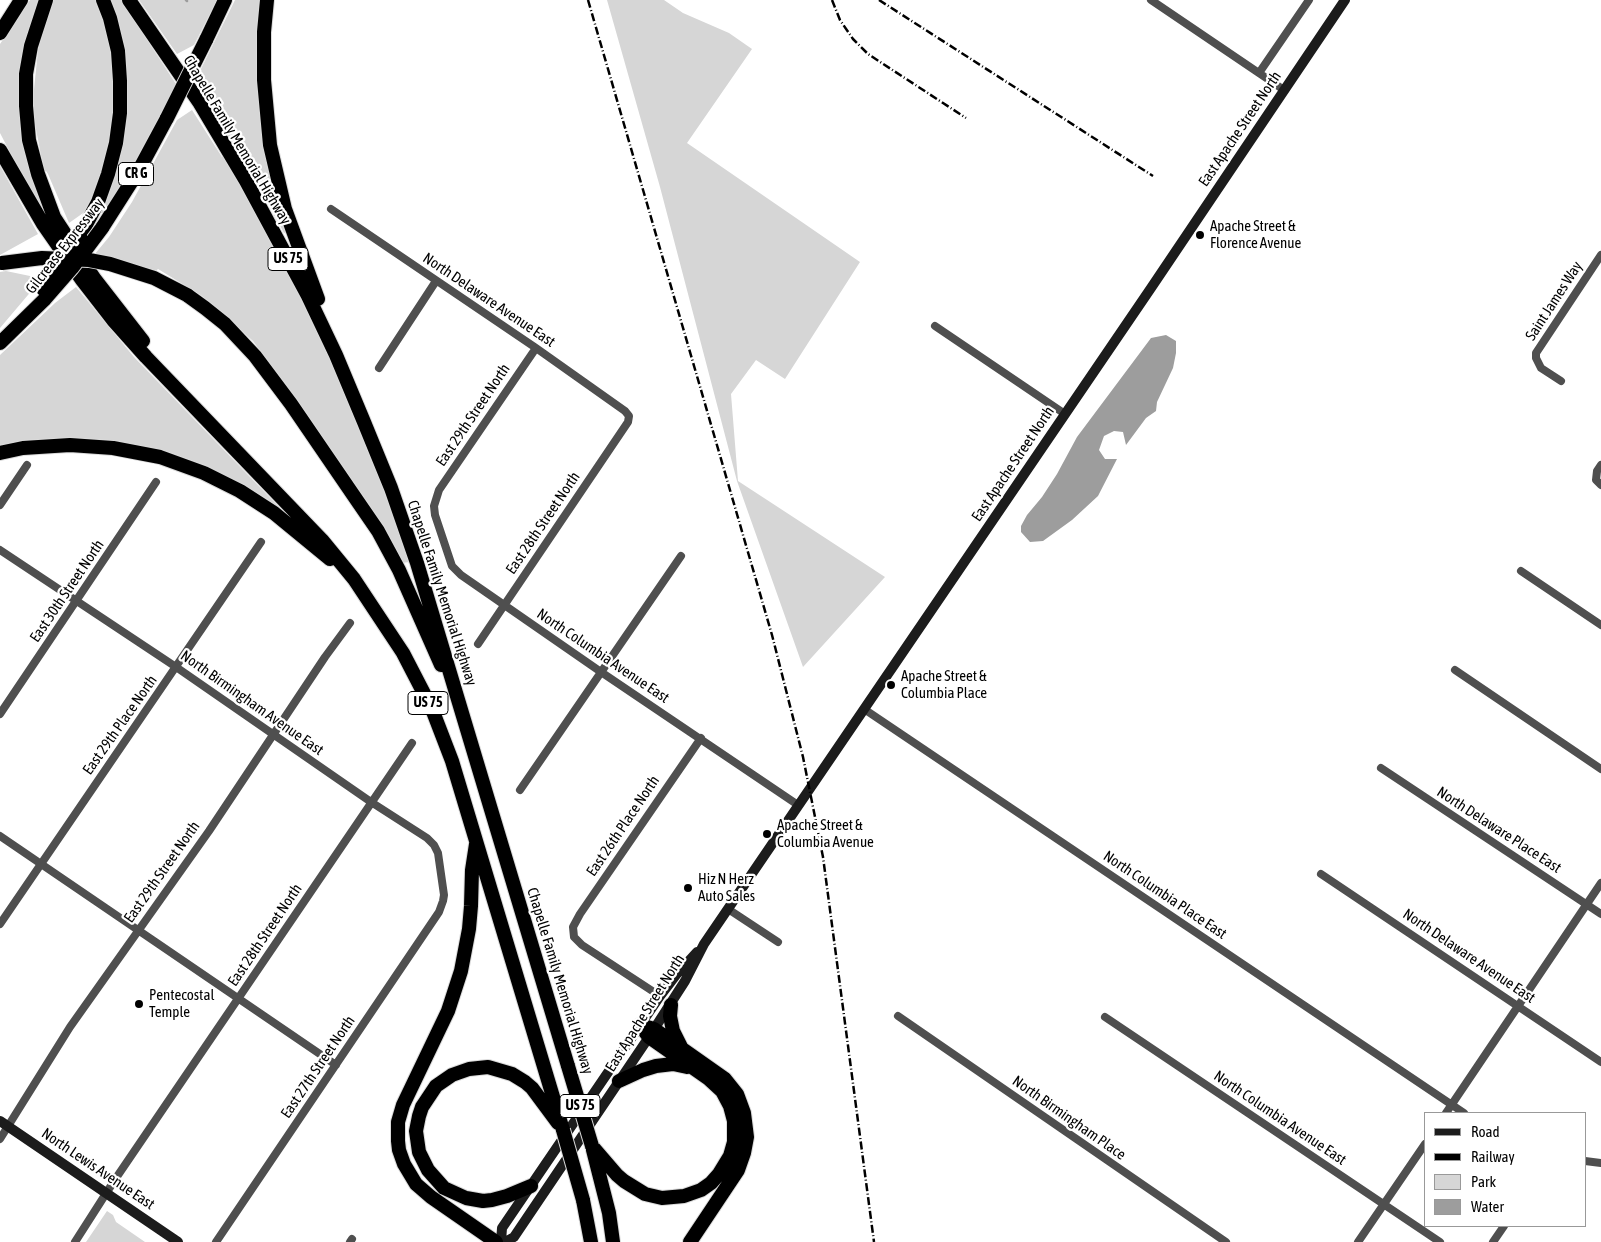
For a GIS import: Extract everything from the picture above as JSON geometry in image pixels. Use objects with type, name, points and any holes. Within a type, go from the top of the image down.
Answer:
[{"type":"highway","points":[[0,33],[21,0]]},
{"type":"highway","points":[[46,0],[31,46],[26,74],[26,106],[30,140],[38,174],[54,216],[94,278],[197,410]]},
{"type":"highway","points":[[0,343],[17,327],[43,296],[80,236],[104,188],[113,157],[120,113],[120,81],[118,51],[110,18],[103,0]]},
{"type":"highway","name":"Chapelle Family Memorial Highway","points":[[129,0],[199,102],[260,206],[308,296],[336,355],[391,488],[417,563],[592,1146],[604,1170],[614,1242]]},
{"type":"highway","name":"Gilcrease Expressway","points":[[43,296],[72,268],[102,228],[135,178],[225,0]]},
{"type":"highway","points":[[268,0],[264,32],[264,80],[268,128],[276,176],[292,232],[364,422]]},
{"type":"highway","name":"US 75","points":[[0,150],[43,224],[113,320],[146,358],[322,540],[354,579],[403,654],[432,709],[452,761],[476,839],[548,1098],[563,1130],[583,1200],[591,1242]]},
{"type":"highway","points":[[1,264],[42,258],[62,258],[103,262],[132,269],[187,295],[225,324],[255,356],[291,404],[378,531],[399,570],[466,725]]},
{"type":"highway","points":[[0,452],[46,446],[90,446],[136,452],[182,465],[223,482],[274,513],[354,579]]},
{"type":"highway","points":[[476,839],[472,870],[469,929],[461,971],[448,1011],[403,1104],[397,1132],[401,1157],[416,1184],[431,1197],[496,1242]]},
{"type":"highway","points":[[665,1000],[673,1031],[681,1048]]},
{"type":"highway","points":[[640,1025],[681,1048],[719,1074],[730,1084],[742,1106],[747,1130],[744,1153],[738,1170],[690,1242]]},
{"type":"highway","points":[[604,1170],[617,1175],[638,1190],[654,1196],[662,1198],[678,1197],[694,1193],[706,1187],[720,1174],[730,1156],[735,1128],[733,1114],[726,1098],[716,1085],[652,1033]]},
{"type":"highway","points":[[619,1081],[656,1066],[673,1064],[693,1068]]},
{"type":"highway","points":[[531,1186],[492,1200],[475,1200],[452,1192],[438,1182],[424,1165],[418,1146],[417,1124],[422,1107],[436,1086],[452,1075],[469,1069],[488,1067],[512,1074],[548,1098]]},
{"type":"main road","name":"East Apache Street North","points":[[500,1242],[502,1228],[640,1025],[690,974],[704,944],[1344,0]]},
{"type":"main road","name":"East Apache Street North","points":[[505,1242],[514,1237],[652,1033],[665,1000]]},
{"type":"main road","name":"North Lewis Avenue East","points":[[4,1124],[178,1242]]},
{"type":"street","points":[[1151,0],[1284,90]]},
{"type":"street","name":"East Apache Street North","points":[[1259,74],[1309,0]]},
{"type":"street","name":"North Delaware Avenue East","points":[[331,209],[626,410],[629,416]]},
{"type":"street","name":"Saint James Way","points":[[1561,381],[1538,364],[1536,353],[1601,255]]},
{"type":"street","points":[[379,368],[436,281]]},
{"type":"street","points":[[935,326],[1065,414]]},
{"type":"street","name":"East 29th Street North","points":[[436,499],[439,490],[536,348]]},
{"type":"street","name":"East 28th Street North","points":[[478,644],[628,422],[629,416]]},
{"type":"street","points":[[0,504],[28,465]]},
{"type":"street","points":[[1599,482],[1597,471],[1601,465]]},
{"type":"street","name":"East 30th Street North","points":[[0,714],[156,482]]},
{"type":"street","name":"North Columbia Avenue East","points":[[436,499],[435,514],[452,566],[461,576],[798,805]]},
{"type":"street","name":"East 29th Place North","points":[[0,924],[261,542]]},
{"type":"street","name":"North Birmingham Avenue East","points":[[0,550],[427,838],[434,845],[438,853],[444,895],[442,907]]},
{"type":"street","points":[[520,790],[681,556]]},
{"type":"street","points":[[1521,571],[1601,625]]},
{"type":"street","name":"East 29th Street North","points":[[0,1139],[4,1124],[70,1027],[209,831],[325,657],[350,623]]},
{"type":"street","points":[[1455,670],[1601,769]]},
{"type":"street","name":"North Columbia Place East","points":[[864,709],[1462,1112]]},
{"type":"street","name":"East 26th Place North","points":[[665,1000],[582,944],[574,937],[573,927],[700,738]]},
{"type":"street","name":"East 28th Street North","points":[[75,1242],[106,1193],[412,743]]},
{"type":"street","name":"North Delaware Place East","points":[[1381,768],[1601,914]]},
{"type":"street","points":[[0,836],[336,1065]]},
{"type":"street","name":"North Delaware Avenue East","points":[[1321,874],[1601,1062]]},
{"type":"street","points":[[1447,1112],[1601,883]]},
{"type":"street","name":"East 27th Street North","points":[[216,1242],[442,907]]},
{"type":"street","points":[[728,909],[778,942]]},
{"type":"street","name":"North Birmingham Place","points":[[898,1016],[1226,1242]]},
{"type":"street","name":"North Columbia Avenue East","points":[[1105,1017],[1440,1242]]},
{"type":"street","points":[[1358,1242],[1424,1145]]},
{"type":"street","points":[[1586,1161],[1601,1162]]},
{"type":"street","points":[[1493,1242],[1503,1227]]},
{"type":"green space","points":[[30,0],[39,0],[24,49],[27,157],[38,195],[45,206],[39,208],[0,133],[0,44]]},
{"type":"green space","points":[[53,0],[96,0],[112,43],[117,89],[110,154],[86,211],[69,223],[48,174],[44,171],[34,119],[33,99],[38,50],[42,31]]},
{"type":"green space","points":[[108,0],[121,0],[176,84],[144,147],[103,214],[100,212],[113,180],[123,131]]},
{"type":"green space","points":[[139,0],[217,0],[194,45],[177,54]]},
{"type":"green space","points":[[235,0],[264,0],[260,36],[288,232],[284,233],[195,81]]},
{"type":"green space","points":[[607,0],[664,0],[683,13],[729,33],[752,49],[687,143],[860,262],[785,379],[756,360],[731,394],[738,481],[885,577],[803,667],[737,481],[660,187]]},
{"type":"green space","points":[[192,110],[222,157],[225,156],[303,302],[345,390],[410,562],[401,563],[285,385],[253,341],[202,296],[158,269],[156,271],[121,260],[94,255],[109,237],[132,202],[177,120]]},
{"type":"green space","points":[[0,166],[38,234],[0,255]]},
{"type":"green space","points":[[6,271],[30,276],[39,282],[0,328],[0,272]]},
{"type":"green space","points":[[76,287],[134,357],[280,508],[278,511],[141,448],[0,449],[0,355],[55,303]]},
{"type":"green space","points":[[107,1211],[113,1215],[116,1222],[145,1242],[86,1242]]},
{"type":"water","points":[[1166,335],[1176,341],[1176,353],[1173,368],[1157,402],[1156,411],[1146,418],[1126,445],[1123,432],[1114,431],[1104,436],[1099,450],[1105,459],[1117,459],[1098,496],[1072,520],[1043,541],[1030,542],[1021,532],[1021,526],[1057,474],[1077,437],[1151,338]]},
{"type":"railway","points":[[588,0],[772,635],[803,757],[823,857],[874,1242]]},
{"type":"railway","points":[[832,0],[840,20],[853,39],[868,54],[966,118]]},
{"type":"railway","points":[[879,0],[1153,176]]},
{"type":"place","name":"Apache Street & Florence Avenue","points":[[1200,235]]},
{"type":"place","name":"Apache Street & Columbia Place","points":[[891,685]]},
{"type":"place","name":"Apache Street & Columbia Avenue","points":[[767,834]]},
{"type":"place","name":"Hiz N Herz Auto Sales","points":[[688,888]]},
{"type":"place","name":"Pentecostal Temple","points":[[139,1004]]}]
